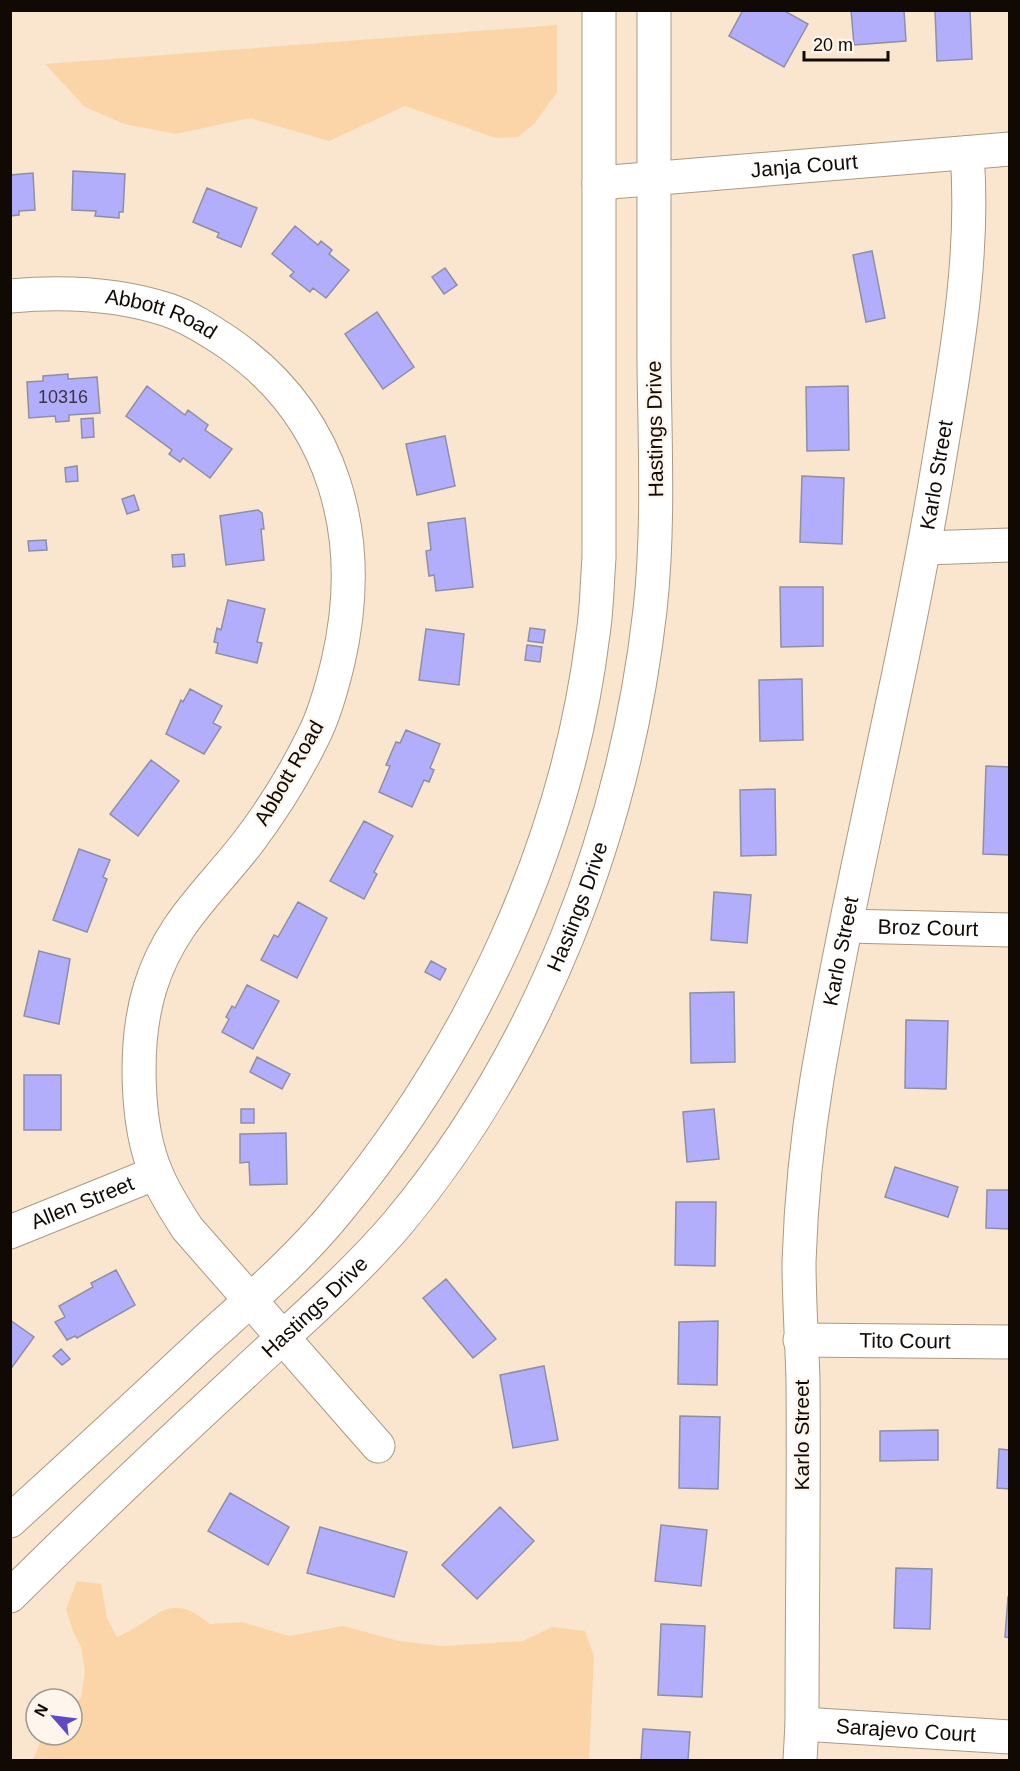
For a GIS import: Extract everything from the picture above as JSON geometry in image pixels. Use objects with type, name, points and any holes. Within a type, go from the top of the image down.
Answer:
[{"type":"street","points":[[10,1521],[250,1300],[333,1217],[418,1104],[483,989],[511,929],[540,855],[564,778],[593,634],[599,558],[598,10]]},
{"type":"street","name":"Hastings Drive","points":[[10,1596],[122,1487],[334,1291],[395,1225],[444,1163],[487,1098],[537,1008],[573,920],[610,813],[636,702],[651,598],[656,515],[654,10]]},
{"type":"street","name":"Janja Court","points":[[599,183],[1010,149]]},
{"type":"street","name":"Karlo Street","points":[[800,1761],[802,1724],[802,1377],[800,1259],[804,1183],[817,1084],[847,926],[925,548],[969,256],[970,197],[967,153]]},
{"type":"street","name":"Abbott Road","points":[[10,296],[72,292],[117,297],[170,310],[205,328],[246,356],[282,388],[307,421],[322,450],[337,488],[347,541],[349,588],[344,635],[331,691],[315,735],[280,795],[247,843],[183,920],[162,958],[150,988],[141,1052],[141,1096],[145,1140],[156,1173],[170,1203],[187,1228],[378,1446]]},
{"type":"street","points":[[925,548],[1010,545]]},
{"type":"street","name":"Broz Court","points":[[847,926],[1010,930]]},
{"type":"street","name":"Allen Street","points":[[10,1232],[156,1173]]},
{"type":"street","name":"Tito Court","points":[[800,1340],[1010,1342]]},
{"type":"street","name":"Sarajevo Court","points":[[802,1724],[1010,1737]]},
{"type":"shaded area","points":[[557,25],[557,92],[535,123],[518,137],[496,138],[405,106],[329,141],[250,118],[176,134],[124,124],[85,107],[45,64]]},
{"type":"shaded area","points":[[77,1581],[101,1584],[107,1618],[117,1637],[173,1608],[195,1614],[210,1624],[242,1622],[289,1636],[343,1626],[399,1641],[442,1646],[523,1641],[552,1627],[585,1631],[594,1656],[589,1760],[33,1760],[38,1747],[84,1747],[83,1687],[85,1671],[81,1647],[66,1609]]},
{"type":"building","points":[[743,10],[783,10],[808,24],[784,67],[729,36]]},
{"type":"building","points":[[851,10],[904,10],[906,41],[854,45]]},
{"type":"building","points":[[935,10],[970,10],[972,59],[937,61]]},
{"type":"building","points":[[73,171],[125,174],[123,212],[119,212],[119,218],[95,216],[96,211],[72,210]]},
{"type":"building","points":[[33,173],[35,210],[19,211],[19,215],[10,216],[10,175]]},
{"type":"building","points":[[207,188],[257,208],[241,247],[217,237],[219,233],[193,222]]},
{"type":"building","points":[[295,226],[318,245],[321,241],[332,250],[329,254],[349,270],[326,298],[313,288],[310,292],[290,276],[294,272],[272,254]]},
{"type":"building","points":[[872,251],[885,318],[866,322],[853,255]]},
{"type":"building","points":[[445,268],[457,285],[444,294],[432,277]]},
{"type":"building","points":[[377,312],[414,367],[383,389],[345,334]]},
{"type":"building","points":[[68,374],[68,379],[97,377],[100,413],[69,415],[69,421],[56,422],[55,416],[29,418],[27,382],[43,381],[43,376]]},
{"type":"building","points":[[147,386],[185,415],[188,410],[208,425],[205,430],[232,449],[210,478],[183,458],[180,462],[169,454],[172,450],[126,416]]},
{"type":"building","points":[[848,386],[849,450],[807,451],[806,387]]},
{"type":"building","points":[[93,418],[94,437],[82,438],[81,419]]},
{"type":"building","points":[[445,436],[455,486],[417,495],[406,444]]},
{"type":"building","points":[[77,466],[78,481],[66,482],[65,468]]},
{"type":"building","points":[[802,476],[844,478],[842,544],[800,542]]},
{"type":"building","points":[[134,495],[139,510],[127,514],[122,499]]},
{"type":"building","points":[[258,510],[262,513],[264,529],[261,529],[264,560],[226,565],[220,516]]},
{"type":"building","points":[[465,518],[473,587],[436,591],[434,575],[429,576],[426,551],[431,550],[428,523]]},
{"type":"building","points":[[46,540],[47,550],[29,551],[28,541]]},
{"type":"building","points":[[184,554],[185,566],[173,567],[172,555]]},
{"type":"building","points":[[780,587],[823,587],[823,646],[781,647]]},
{"type":"building","points":[[228,600],[265,609],[257,642],[262,643],[257,663],[216,653],[218,643],[214,642],[217,628],[221,630]]},
{"type":"building","points":[[530,628],[545,630],[543,643],[528,641]]},
{"type":"building","points":[[426,629],[464,634],[459,685],[419,680]]},
{"type":"building","points":[[527,645],[542,647],[540,662],[525,660]]},
{"type":"building","points":[[802,679],[803,740],[760,741],[759,680]]},
{"type":"building","points":[[190,689],[222,706],[213,723],[221,727],[204,754],[166,734],[181,700],[183,702]]},
{"type":"building","points":[[406,730],[440,744],[430,768],[434,770],[429,782],[424,780],[412,807],[379,792],[390,766],[386,765],[396,742],[400,743]]},
{"type":"building","points":[[151,760],[179,781],[138,836],[110,814]]},
{"type":"building","points":[[986,766],[1010,767],[1010,855],[983,854]]},
{"type":"building","points":[[775,789],[776,855],[741,856],[740,790]]},
{"type":"building","points":[[364,821],[393,836],[374,872],[377,874],[364,899],[330,881]]},
{"type":"building","points":[[79,849],[110,860],[103,877],[107,879],[87,932],[53,920]]},
{"type":"building","points":[[714,892],[751,895],[747,943],[711,940]]},
{"type":"building","points":[[298,902],[327,918],[297,978],[261,960],[274,935],[278,937]]},
{"type":"building","points":[[39,951],[70,959],[59,1024],[24,1016]]},
{"type":"building","points":[[431,961],[446,969],[440,980],[425,972]]},
{"type":"building","points":[[247,985],[279,1001],[253,1049],[222,1032],[229,1019],[226,1017],[232,1006],[235,1008]]},
{"type":"building","points":[[734,992],[735,1062],[691,1063],[690,993]]},
{"type":"building","points":[[906,1020],[948,1021],[946,1089],[905,1088]]},
{"type":"building","points":[[257,1057],[290,1074],[282,1089],[250,1072]]},
{"type":"building","points":[[24,1075],[61,1075],[61,1130],[24,1130]]},
{"type":"building","points":[[241,1109],[254,1109],[254,1123],[241,1123]]},
{"type":"building","points":[[714,1109],[719,1159],[687,1162],[683,1112]]},
{"type":"building","points":[[286,1133],[287,1184],[250,1185],[249,1162],[240,1163],[240,1134]]},
{"type":"building","points":[[895,1167],[958,1187],[948,1217],[885,1197]]},
{"type":"building","points":[[987,1190],[1010,1190],[1010,1229],[986,1228]]},
{"type":"building","points":[[676,1202],[716,1202],[715,1266],[675,1265]]},
{"type":"building","points":[[116,1270],[135,1305],[77,1338],[75,1336],[67,1340],[55,1322],[65,1317],[59,1306],[93,1287],[91,1283]]},
{"type":"building","points":[[446,1279],[496,1339],[473,1358],[423,1298]]},
{"type":"building","points":[[10,1320],[34,1337],[10,1370]]},
{"type":"building","points":[[718,1321],[717,1385],[678,1384],[679,1322]]},
{"type":"building","points":[[61,1349],[70,1359],[62,1365],[53,1356]]},
{"type":"building","points":[[544,1366],[558,1440],[513,1448],[500,1375]]},
{"type":"building","points":[[680,1416],[720,1417],[718,1489],[679,1488]]},
{"type":"building","points":[[938,1430],[938,1460],[880,1461],[880,1431]]},
{"type":"building","points":[[999,1449],[1010,1450],[1010,1489],[997,1488]]},
{"type":"building","points":[[230,1493],[289,1527],[268,1565],[208,1531]]},
{"type":"building","points":[[500,1507],[534,1541],[477,1599],[442,1565]]},
{"type":"building","points":[[661,1525],[707,1530],[701,1586],[655,1581]]},
{"type":"building","points":[[320,1527],[407,1552],[394,1597],[307,1573]]},
{"type":"building","points":[[896,1568],[932,1569],[930,1629],[894,1628]]},
{"type":"building","points":[[1008,1597],[1010,1597],[1010,1638],[1005,1637]]},
{"type":"building","points":[[661,1624],[705,1626],[702,1697],[658,1695]]},
{"type":"building","points":[[643,1729],[690,1732],[688,1760],[641,1760]]}]
